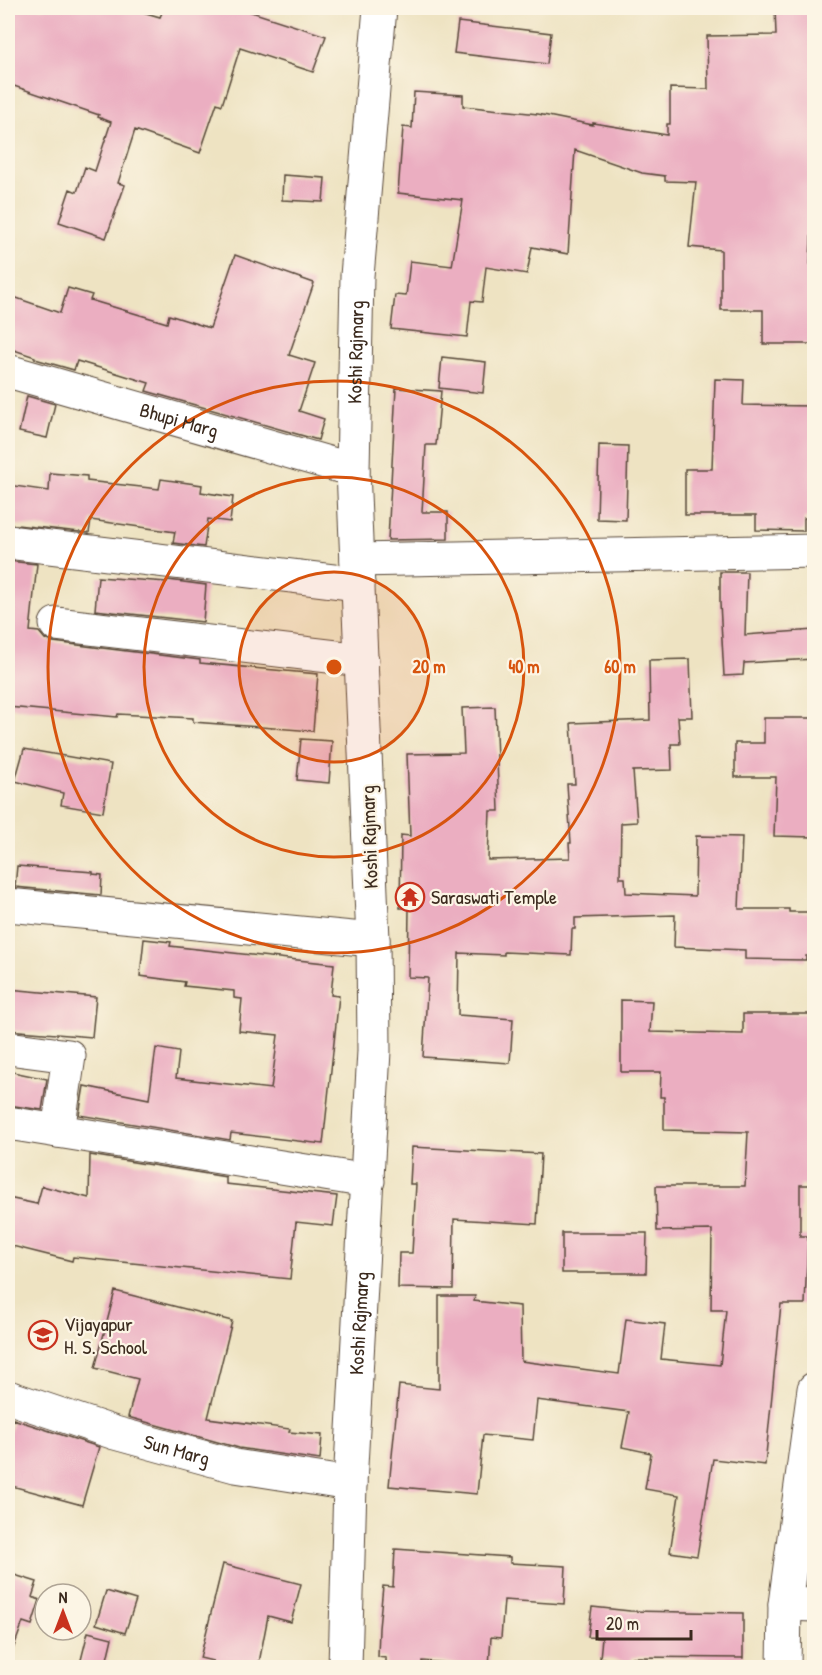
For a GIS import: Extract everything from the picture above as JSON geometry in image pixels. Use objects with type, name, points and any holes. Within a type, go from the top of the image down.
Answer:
[{"type":"street","name":"Koshi Rajmarg","points":[[345,1668],[350,1484],[374,1051],[374,940],[353,470],[357,276],[380,8]]},
{"type":"street","name":"Bhupi Marg","points":[[8,371],[353,470]]},
{"type":"street","points":[[8,542],[357,572],[622,553],[814,551]]},
{"type":"street","points":[[56,624],[362,660]]},
{"type":"street","points":[[8,905],[374,940]]},
{"type":"street","points":[[8,1048],[69,1056],[58,1131]]},
{"type":"street","points":[[8,1123],[368,1181]]},
{"type":"street","points":[[784,1668],[800,1605],[814,1389]]},
{"type":"street","name":"Sun Marg","points":[[8,1397],[115,1433],[235,1466],[350,1484]]},
{"type":"building","points":[[8,8],[129,8],[160,17],[164,8],[239,8],[326,36],[313,72],[240,48],[222,105],[217,103],[200,153],[135,130],[118,183],[125,185],[106,238],[59,222],[70,189],[77,192],[85,167],[95,171],[111,122],[98,117],[99,115],[8,84]]},
{"type":"building","points":[[775,8],[814,8],[814,186],[810,264],[814,264],[814,344],[763,344],[763,310],[721,310],[721,250],[689,247],[696,182],[665,181],[665,176],[642,173],[575,150],[568,254],[532,247],[527,274],[486,267],[482,302],[471,301],[467,337],[391,329],[395,295],[406,296],[410,261],[452,266],[463,200],[398,193],[403,127],[412,128],[414,92],[463,95],[463,106],[538,114],[593,125],[593,123],[667,135],[667,124],[670,124],[670,88],[708,89],[707,36],[776,35]]},
{"type":"building","points":[[458,22],[551,33],[547,64],[454,53]]},
{"type":"building","points":[[283,175],[325,178],[323,202],[282,200]]},
{"type":"building","points":[[235,255],[314,283],[289,355],[315,363],[299,411],[324,419],[318,440],[146,391],[149,383],[77,361],[74,370],[35,359],[35,357],[8,348],[8,295],[60,313],[68,288],[92,295],[90,300],[167,323],[169,315],[210,328]]},
{"type":"building","points":[[442,357],[486,362],[483,393],[439,388]]},
{"type":"building","points":[[715,379],[744,380],[743,405],[814,406],[814,518],[804,518],[804,531],[756,530],[756,515],[685,515],[685,469],[712,469]]},
{"type":"building","points":[[396,388],[441,391],[436,445],[426,445],[422,512],[448,512],[448,539],[388,540]]},
{"type":"building","points":[[27,396],[55,404],[47,438],[19,432]]},
{"type":"building","points":[[599,445],[628,446],[626,520],[597,519]]},
{"type":"building","points":[[50,473],[87,476],[87,481],[159,489],[161,479],[202,485],[201,492],[233,497],[230,522],[208,519],[204,547],[173,543],[175,532],[91,520],[89,533],[8,524],[8,485],[49,491]]},
{"type":"building","points":[[8,561],[37,564],[30,631],[39,632],[45,639],[53,642],[200,660],[200,663],[318,674],[313,731],[193,722],[193,718],[118,714],[117,717],[8,707]]},
{"type":"building","points":[[720,572],[747,572],[745,635],[814,630],[814,659],[744,663],[743,675],[724,676]]},
{"type":"building","points":[[98,577],[167,582],[168,580],[206,585],[203,622],[95,610]]},
{"type":"building","points":[[690,659],[692,717],[678,717],[680,744],[671,744],[672,770],[633,771],[637,822],[621,823],[620,878],[625,878],[626,893],[695,896],[696,836],[742,837],[739,909],[789,909],[789,912],[814,912],[814,956],[806,956],[806,960],[745,959],[745,950],[674,947],[675,915],[575,918],[575,929],[572,929],[571,955],[504,952],[504,955],[459,953],[458,1015],[513,1019],[510,1063],[423,1057],[428,978],[408,977],[409,908],[400,908],[401,835],[410,836],[407,754],[464,753],[462,708],[495,707],[499,811],[490,811],[488,860],[570,858],[567,784],[575,784],[571,723],[650,720],[649,660]]},
{"type":"building","points":[[764,718],[814,718],[814,837],[774,836],[776,777],[735,777],[735,743],[764,743]]},
{"type":"building","points":[[301,739],[332,741],[329,783],[297,780]]},
{"type":"building","points":[[24,749],[111,764],[103,812],[61,805],[63,793],[15,781]]},
{"type":"building","points":[[17,866],[93,872],[93,874],[102,875],[101,895],[15,887]]},
{"type":"building","points":[[144,939],[171,942],[170,946],[334,964],[331,995],[339,996],[323,1144],[231,1133],[230,1140],[79,1115],[84,1086],[149,1099],[156,1048],[179,1052],[176,1078],[271,1089],[278,1035],[239,1031],[242,999],[234,998],[234,991],[184,986],[185,982],[140,976]]},
{"type":"building","points":[[8,989],[96,997],[92,1037],[8,1030]]},
{"type":"building","points":[[621,1000],[652,1001],[650,1032],[743,1034],[743,1014],[814,1014],[812,1185],[800,1185],[800,1236],[808,1236],[805,1304],[781,1304],[765,1465],[713,1459],[697,1556],[670,1552],[679,1495],[645,1489],[651,1453],[622,1447],[629,1412],[537,1400],[533,1440],[483,1435],[477,1494],[389,1486],[399,1385],[439,1389],[439,1296],[475,1296],[474,1301],[520,1306],[521,1361],[619,1374],[626,1319],[665,1324],[661,1359],[720,1365],[726,1310],[711,1310],[712,1230],[657,1231],[656,1186],[745,1186],[748,1132],[664,1130],[664,1097],[660,1097],[661,1072],[621,1072]]},
{"type":"building","points":[[8,1071],[47,1079],[42,1110],[8,1105]]},
{"type":"building","points":[[412,1147],[541,1154],[537,1224],[454,1219],[453,1289],[398,1288],[399,1253],[412,1253],[416,1184],[410,1184]]},
{"type":"building","points":[[90,1155],[226,1177],[226,1184],[337,1196],[333,1226],[296,1222],[290,1279],[73,1257],[72,1261],[8,1245],[8,1198],[37,1204],[42,1186],[89,1198]]},
{"type":"building","points":[[562,1233],[647,1233],[646,1273],[562,1273]]},
{"type":"building","points":[[115,1291],[232,1321],[208,1418],[290,1429],[289,1432],[322,1435],[320,1460],[239,1448],[128,1417],[138,1379],[95,1368]]},
{"type":"building","points":[[13,1419],[99,1447],[82,1505],[8,1485],[8,1439]]},
{"type":"building","points":[[395,1549],[510,1557],[510,1563],[566,1566],[564,1604],[504,1600],[501,1638],[491,1637],[489,1666],[422,1661],[422,1668],[386,1668],[386,1658],[378,1657],[379,1628],[383,1586],[393,1587]]},
{"type":"building","points":[[223,1564],[301,1584],[291,1622],[268,1616],[258,1668],[212,1668],[213,1661],[200,1658]]},
{"type":"building","points":[[8,1573],[37,1582],[33,1582],[32,1625],[23,1622],[11,1655],[8,1655]]},
{"type":"building","points":[[106,1591],[136,1600],[125,1633],[96,1624]]},
{"type":"building","points":[[592,1607],[630,1611],[743,1613],[743,1658],[632,1657],[631,1662],[600,1658],[602,1638],[588,1637]]},
{"type":"building","points":[[93,1633],[112,1638],[105,1668],[79,1668],[86,1642],[93,1642]]},
{"type":"place","name":"Saraswati Temple","points":[[410,897]]},
{"type":"place","name":"Vijayapur H. S. School","points":[[43,1335]]}]
